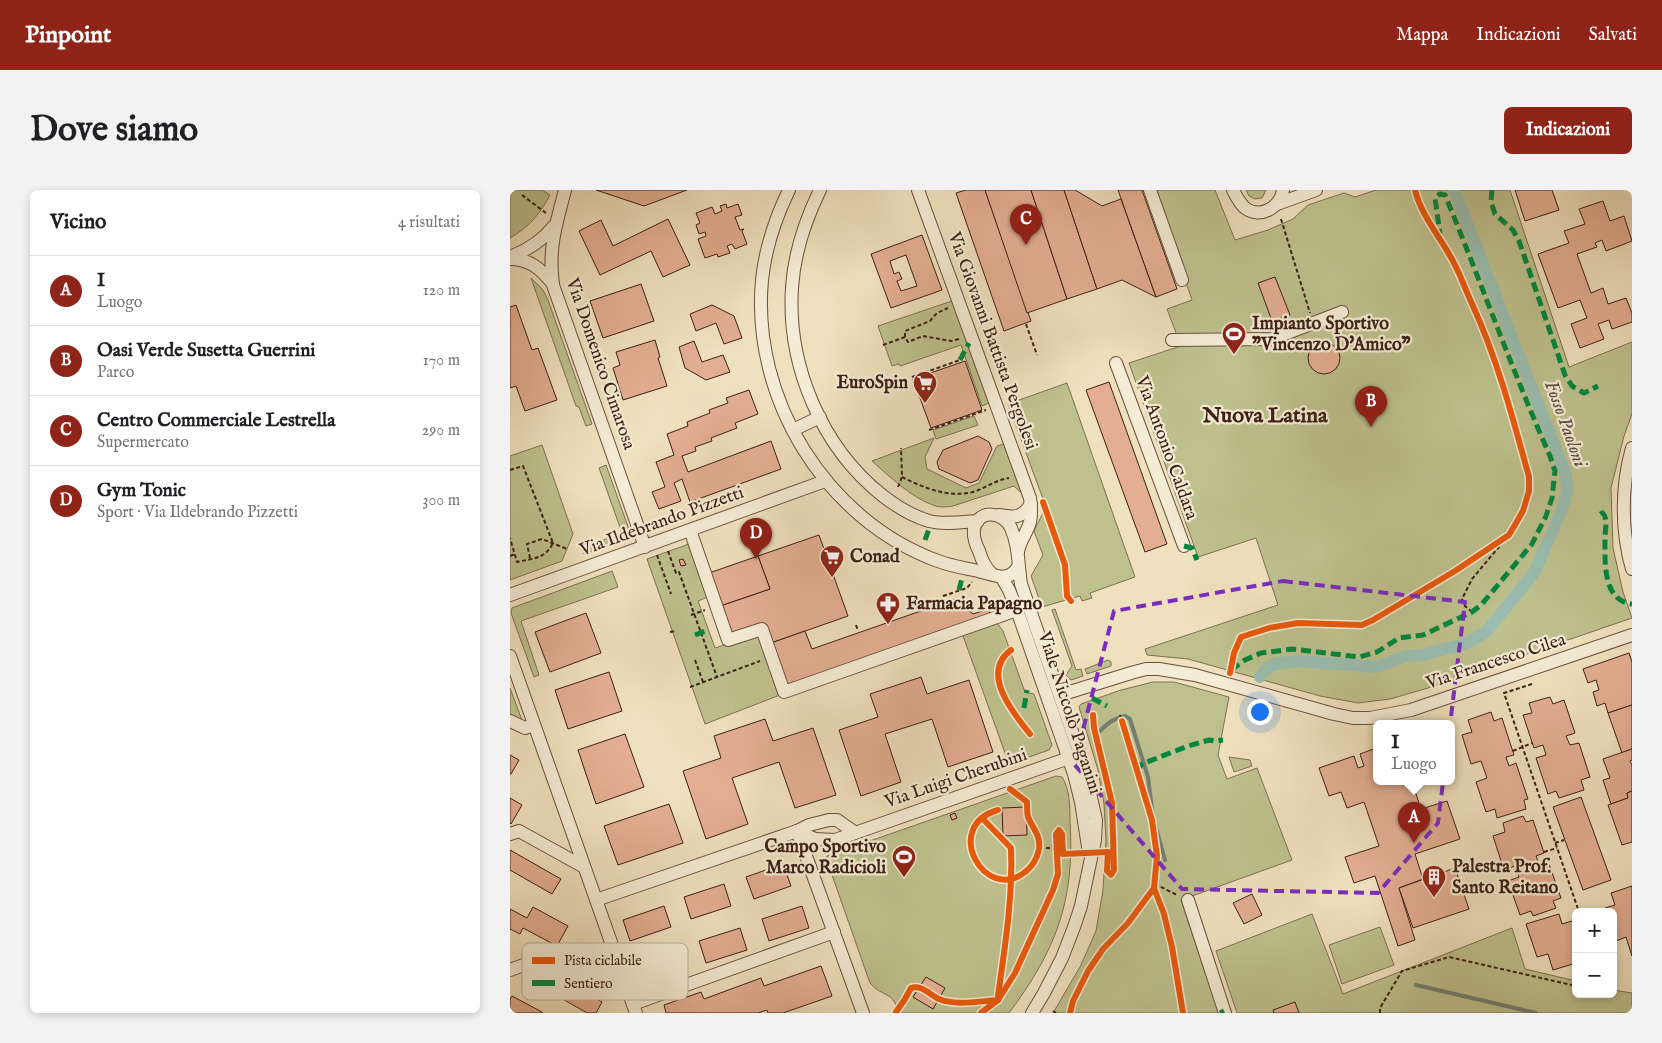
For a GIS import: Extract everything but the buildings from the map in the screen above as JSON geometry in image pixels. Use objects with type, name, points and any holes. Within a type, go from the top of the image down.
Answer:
[{"type":"street","name":"Via Domenico Cimarosa","points":[[566,190],[556,224],[550,255],[553,285],[645,547]]},
{"type":"street","points":[[789,190],[776,222],[766,255],[762,281],[761,313],[764,347],[780,402],[807,456],[825,481],[855,511],[900,544],[945,564],[997,576],[1008,577],[1018,567]]},
{"type":"street","points":[[820,190],[798,244],[793,270],[791,302],[796,354],[806,386],[820,418],[834,443],[851,467],[871,486],[894,504],[915,516],[930,521],[955,523],[978,521],[987,515],[1014,517],[1026,512],[1031,504]]},
{"type":"street","name":"Via Giovanni Battista Pergolesi","points":[[918,190],[1028,490],[1031,504],[1030,522],[1019,544],[1018,552]]},
{"type":"street","points":[[1150,190],[1182,280]]},
{"type":"street","points":[[1277,204],[1283,190]]},
{"type":"street","points":[[1235,192],[1244,207],[1254,212],[1267,211],[1277,204],[1316,190]]},
{"type":"street","points":[[510,258],[539,242],[556,224]]},
{"type":"street","points":[[510,258],[530,262],[539,268],[553,285]]},
{"type":"street","points":[[1172,340],[1272,338],[1342,312]]},
{"type":"street","name":"Via Antonio Caldara","points":[[1116,363],[1184,546]]},
{"type":"street","points":[[793,430],[820,418]]},
{"type":"street","points":[[1632,448],[1626,485],[1624,521],[1628,556],[1632,569]]},
{"type":"street","name":"Via Ildebrando Pizzetti","points":[[510,595],[825,481]]},
{"type":"street","name":"Viale Niccolò Paganini","points":[[998,515],[1008,523],[1018,552],[1020,559],[1018,567],[1024,593],[1084,766],[1096,820],[1095,840],[1081,906],[1062,958],[1032,1013]]},
{"type":"street","name":"Viale Niccolò Paganini","points":[[978,521],[974,528],[975,540],[984,565],[1009,590],[1069,758],[1080,802],[1090,862]]},
{"type":"street","points":[[690,530],[728,640],[762,628],[784,692],[1017,610]]},
{"type":"street","name":"Via Francesco Cilea","points":[[1060,695],[1146,669],[1178,671],[1249,688],[1334,714],[1353,718],[1370,718],[1411,710],[1632,635]]},
{"type":"street","points":[[510,656],[611,943]]},
{"type":"street","points":[[510,721],[524,728],[534,725]]},
{"type":"street","name":"Via Luigi Cherubini","points":[[797,831],[806,836],[824,840],[835,840],[1069,758]]},
{"type":"street","points":[[596,900],[819,822],[837,820],[854,832]]},
{"type":"street","points":[[510,834],[519,831],[584,867]]},
{"type":"street","points":[[797,831],[863,1013]]},
{"type":"street","points":[[1188,900],[1225,1013]]},
{"type":"street","points":[[688,988],[834,932]]},
{"type":"street","points":[[510,970],[522,966]]},
{"type":"street","points":[[635,1008],[656,1000]]},
{"type":"path","points":[[522,195],[547,214]]},
{"type":"path","points":[[1281,219],[1313,322]]},
{"type":"path","points":[[955,304],[937,313],[930,321],[906,331],[905,337],[908,342],[923,336],[951,341],[967,337]]},
{"type":"path","points":[[1026,324],[1038,355]]},
{"type":"path","points":[[883,345],[905,337]]},
{"type":"path","points":[[912,377],[960,360]]},
{"type":"path","points":[[929,430],[997,406]]},
{"type":"path","points":[[898,487],[902,477],[901,448]]},
{"type":"path","points":[[510,470],[523,466],[552,542],[548,552],[517,562],[510,538]]},
{"type":"path","points":[[902,477],[919,486],[938,492],[957,494],[972,492],[998,480],[1018,477]]},
{"type":"path","points":[[1472,612],[1465,606],[1462,599],[1465,592],[1472,579],[1514,527]]},
{"type":"path","points":[[1486,551],[1508,535]]},
{"type":"path","points":[[530,558],[527,544],[542,539],[567,549]]},
{"type":"path","points":[[667,549],[676,573],[679,572],[692,614],[717,677]]},
{"type":"path","points":[[657,553],[670,594]]},
{"type":"path","points":[[510,556],[515,554]]},
{"type":"path","points":[[943,596],[967,588],[974,580]]},
{"type":"path","points":[[914,605],[916,611]]},
{"type":"path","points":[[692,614],[716,606]]},
{"type":"path","points":[[856,625],[858,631]]},
{"type":"path","points":[[670,632],[675,631]]},
{"type":"path","points":[[690,687],[772,657]]},
{"type":"path","points":[[695,660],[703,682]]},
{"type":"path","points":[[1532,684],[1504,693],[1577,908]]},
{"type":"path","points":[[1114,708],[1121,718],[1124,729]]},
{"type":"path","points":[[1513,751],[1532,744]]},
{"type":"path","points":[[1555,843],[1564,840]]},
{"type":"path","points":[[1043,848],[1059,844],[1060,855]]},
{"type":"path","points":[[1544,852],[1556,848]]},
{"type":"path","points":[[1156,875],[1154,888],[1157,897]]},
{"type":"path","points":[[1169,883],[1188,900]]},
{"type":"path","points":[[1155,884],[1188,900]]},
{"type":"path","points":[[1380,1013],[1380,1008],[1402,971],[1449,957],[1572,985]]},
{"type":"highlighted area","points":[[1283,581],[1465,602],[1438,823],[1378,893],[1182,889],[1074,764],[1114,611]]},
{"type":"green space","points":[[510,190],[542,190],[550,195],[533,220],[510,238]]},
{"type":"green space","points":[[1154,190],[1215,190],[1235,240],[1268,230],[1293,219],[1308,205],[1344,193],[1355,197],[1376,190],[1510,190],[1569,367],[1632,342],[1632,414],[1624,436],[1611,488],[1613,548],[1623,592],[1632,618],[1428,688],[1390,699],[1358,703],[1320,696],[1188,659],[1147,655],[1145,649],[1278,605],[1256,538],[1198,557],[1129,363],[1181,346],[1167,309],[1192,300]]},
{"type":"green space","points":[[1246,190],[1266,190],[1262,198],[1255,199],[1249,196]]},
{"type":"green space","points":[[531,278],[543,290],[548,300],[592,424],[586,426],[579,407],[576,406]]},
{"type":"green space","points":[[952,301],[989,403],[982,406],[961,345],[900,366],[899,364],[892,366],[878,326]]},
{"type":"green space","points":[[1067,383],[1135,577],[1090,593],[1092,598],[1082,601],[1080,596],[1042,607],[1031,576],[1043,555],[1034,531],[1046,507],[1008,404]]},
{"type":"green space","points":[[974,416],[978,425],[936,439],[933,430]]},
{"type":"green space","points":[[934,438],[925,457],[927,469],[966,488],[979,483],[997,446],[1004,444],[1021,491],[1014,486],[953,506],[938,507],[925,502],[909,492],[872,461]]},
{"type":"green space","points":[[542,445],[573,534],[562,561],[510,580],[510,456]]},
{"type":"green space","points":[[606,465],[631,535],[628,539],[584,554],[582,548],[622,533],[599,468]]},
{"type":"green space","points":[[689,544],[708,597],[698,601],[715,648],[758,634],[780,695],[705,724],[647,559]]},
{"type":"green space","points":[[612,571],[618,587],[521,621],[539,675],[534,677],[511,613],[512,608]]},
{"type":"green space","points":[[1055,609],[1076,670],[1081,669],[1083,676],[1071,680],[1066,675],[1072,666],[1052,610]]},
{"type":"green space","points":[[997,623],[1003,631],[1025,692],[1034,694],[1052,745],[1049,750],[1009,764],[962,633]]},
{"type":"green space","points":[[1108,660],[1111,662],[1111,666],[1087,674],[1085,669]]},
{"type":"green space","points":[[1153,682],[1174,682],[1229,697],[1218,755],[1227,779],[1257,768],[1292,860],[1181,900],[1219,1013],[1053,1013],[1080,967],[1096,931],[1103,890],[1106,841],[1104,804],[1098,770],[1079,707],[1081,704],[1121,690]]},
{"type":"green space","points":[[510,688],[523,723],[510,716]]},
{"type":"green space","points":[[1229,757],[1250,760],[1252,766],[1234,772]]},
{"type":"green space","points":[[1056,776],[1062,777],[1065,782],[1069,799],[1071,850],[1069,876],[1059,924],[1039,968],[1025,990],[1009,1013],[898,1013],[894,1001],[870,983],[826,858],[827,856]]},
{"type":"green space","points":[[1312,914],[1343,994],[1512,928],[1525,969],[1572,980],[1572,998],[1617,998],[1617,991],[1632,993],[1632,1013],[1237,1013],[1216,951]]},
{"type":"green space","points":[[1380,927],[1394,965],[1342,984],[1329,945]]},
{"type":"waterway","name":"Fosso Paoloni","points":[[1260,677],[1265,670],[1275,664],[1298,661],[1377,667],[1406,656],[1423,655],[1467,643],[1486,632],[1534,573],[1563,507],[1567,492],[1566,475],[1454,190]]},
{"type":"waterway","points":[[1100,731],[1118,718],[1125,716],[1130,719],[1148,777],[1153,817],[1165,860]]},
{"type":"waterway","points":[[1416,985],[1536,1013]]},
{"type":"marked path","points":[[1492,190],[1491,202],[1495,214],[1513,230],[1519,241],[1565,375],[1572,386],[1584,393],[1598,386]]},
{"type":"marked path","points":[[1231,670],[1245,660],[1261,653],[1292,649],[1359,657],[1377,652],[1399,638],[1423,635],[1472,612],[1482,604],[1532,544],[1546,516],[1552,498],[1555,471],[1445,195],[1440,194],[1435,198],[1440,234]]},
{"type":"marked path","points":[[960,360],[969,343]]},
{"type":"marked path","points":[[1601,511],[1606,519],[1606,568],[1610,588],[1615,596],[1622,601],[1632,604]]},
{"type":"marked path","points":[[925,540],[929,529]]},
{"type":"marked path","points":[[1184,546],[1192,548],[1197,560]]},
{"type":"marked path","points":[[959,590],[962,578]]},
{"type":"marked path","points":[[695,635],[708,630]]},
{"type":"marked path","points":[[1024,708],[1027,690]]},
{"type":"marked path","points":[[1092,698],[1107,706]]},
{"type":"marked path","points":[[1136,771],[1142,764],[1188,746],[1209,740],[1223,740]]},
{"type":"marked path","points":[[1220,1013],[1224,1011]]},
{"type":"cycle path","points":[[1230,673],[1234,653],[1241,637],[1269,628],[1298,623],[1362,625],[1455,571],[1509,535],[1523,511],[1529,491],[1529,477],[1497,369],[1482,327],[1459,273],[1425,215],[1415,190]]},
{"type":"cycle path","points":[[1043,502],[1065,565],[1067,596],[1071,601]]},
{"type":"cycle path","points":[[1011,650],[1002,659],[998,670],[999,681],[1002,693],[1008,704],[1030,734]]},
{"type":"cycle path","points":[[981,1013],[998,1000],[1015,973],[1053,890],[1058,874],[1056,834],[1059,830],[1062,834],[1063,854],[1108,852],[1107,871],[1111,875],[1114,870],[1112,803],[1094,728],[1093,715]]},
{"type":"cycle path","points":[[1122,721],[1152,820],[1157,856],[1154,888],[1164,914],[1172,947],[1183,1013]]},
{"type":"cycle path","points":[[998,810],[981,819],[973,831],[971,845],[975,859],[984,871],[996,878],[1010,879],[1025,872],[1030,867],[1039,849],[1038,836],[1028,817],[1027,802],[1010,789]]},
{"type":"cycle path","points":[[982,818],[1011,848],[1010,904],[998,996]]},
{"type":"cycle path","points":[[1070,1013],[1073,1001],[1088,971],[1103,949],[1128,923],[1154,888]]},
{"type":"cycle path","points":[[896,1012],[911,988],[915,987],[946,1001],[998,1000]]},
{"type":"place","name":"Centro Commerciale Lestrella","points":[[1026,245]]},
{"type":"place","name":"Impianto Sportivo \"Vincenzo D'Amico\"","points":[[1234,355]]},
{"type":"place","name":"EuroSpin","points":[[925,404]]},
{"type":"place","name":"Oasi Verde Susetta Guerrini","points":[[1371,427]]},
{"type":"place","name":"Gym Tonic","points":[[756,559]]},
{"type":"place","name":"Conad","points":[[832,578]]},
{"type":"place","name":"Farmacia Papagno","points":[[888,625]]},
{"type":"place","name":"I","points":[[1414,843]]},
{"type":"place","name":"Campo Sportivo Marco Radicioli","points":[[904,878]]},
{"type":"place","name":"Palestra Prof. Santo Reitano","points":[[1434,898]]},
{"type":"district","name":"Nuova Latina","points":[[1265,416]]}]
